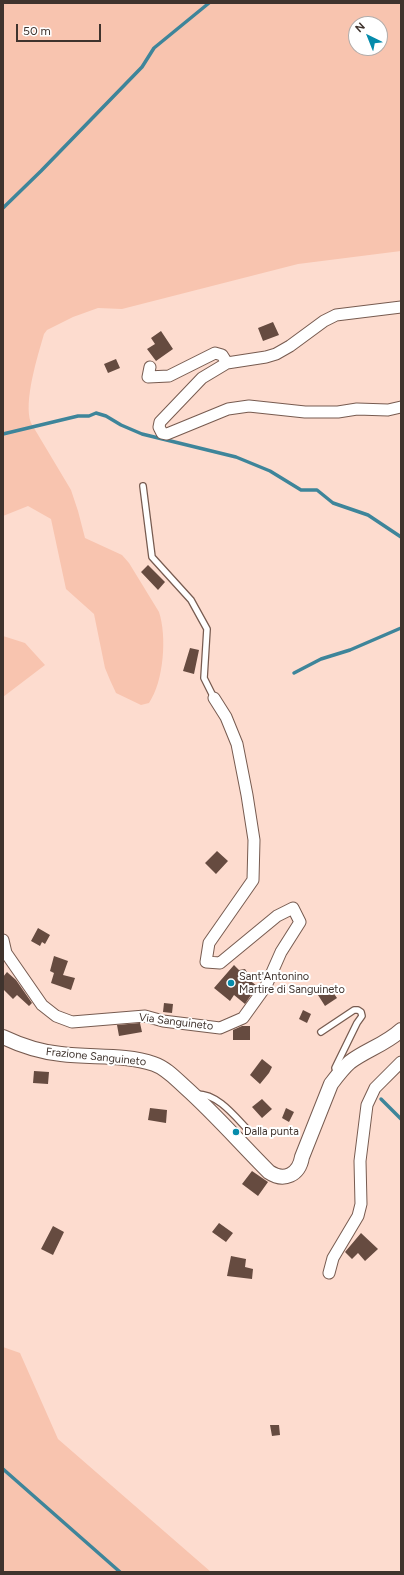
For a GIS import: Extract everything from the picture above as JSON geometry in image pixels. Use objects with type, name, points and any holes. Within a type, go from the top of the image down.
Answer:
[{"type":"street","points":[[401,307],[336,315],[324,321],[290,346],[276,354],[227,363],[202,378],[160,422],[159,427],[165,434],[228,409],[249,406],[306,412],[338,412],[357,409],[388,410],[401,407]]},
{"type":"street","points":[[150,367],[148,377],[169,376],[215,353],[222,355],[227,363]]},
{"type":"street","name":"Via Sanguineto","points":[[3,940],[5,952],[42,1004],[56,1016],[72,1022],[145,1016],[163,1022],[220,1028],[243,1018],[266,986],[281,952],[300,922],[293,908],[277,916],[220,963],[206,962],[209,943],[253,880],[254,840],[247,795],[236,744],[226,717],[214,698]]},
{"type":"street","name":"Frazione Sanguineto","points":[[3,1037],[35,1050],[62,1054],[124,1058],[150,1062],[170,1074],[192,1094],[269,1172],[274,1176],[287,1177],[293,1174],[301,1164],[331,1084],[337,1075],[350,1062],[392,1038],[401,1030]]},
{"type":"street","points":[[328,1273],[333,1258],[358,1216],[361,1204],[360,1161],[367,1105],[375,1088],[401,1062]]},
{"type":"lane","points":[[143,486],[152,558],[191,600],[207,629],[204,678],[214,698]]},
{"type":"lane","points":[[322,1032],[354,1010],[361,1012],[362,1016],[357,1023],[335,1068],[337,1075]]},
{"type":"lane","points":[[192,1094],[200,1094],[211,1097],[220,1102],[250,1132]]},
{"type":"shaded area","points":[[3,3],[401,3],[401,251],[298,264],[122,309],[98,308],[73,317],[47,330],[44,334],[30,391],[29,414],[31,423],[71,490],[85,538],[122,555],[129,563],[159,612],[163,633],[163,658],[158,683],[149,703],[141,705],[116,693],[105,668],[94,614],[66,589],[51,519],[28,506],[3,516]]},
{"type":"shaded area","points":[[3,636],[25,643],[45,665],[3,697]]},
{"type":"shaded area","points":[[3,1347],[20,1353],[58,1439],[211,1572],[3,1572]]},
{"type":"building","points":[[273,322],[279,335],[263,341],[258,328]]},
{"type":"building","points":[[161,331],[173,349],[156,361],[147,349],[155,344],[151,338]]},
{"type":"building","points":[[116,359],[120,368],[108,373],[104,364]]},
{"type":"building","points":[[148,565],[165,582],[158,590],[141,572]]},
{"type":"building","points":[[190,648],[199,650],[194,674],[183,671]]},
{"type":"building","points":[[217,851],[228,861],[216,874],[205,863]]},
{"type":"building","points":[[38,928],[50,935],[45,944],[42,942],[40,946],[31,941]]},
{"type":"building","points":[[54,956],[68,961],[63,975],[75,978],[71,990],[51,983],[54,973],[50,971]]},
{"type":"building","name":"Sant'Antonino Martire di Sanguineto","points":[[234,965],[239,970],[245,969],[248,979],[257,986],[245,1004],[234,995],[230,1001],[214,988]]},
{"type":"building","points":[[7,972],[16,980],[32,1003],[29,1006],[17,995],[13,999],[3,989],[3,977]]},
{"type":"building","points":[[330,988],[337,998],[325,1006],[318,995]]},
{"type":"building","points":[[164,1003],[173,1004],[172,1013],[163,1012]]},
{"type":"building","points":[[303,1010],[311,1014],[307,1023],[299,1019]]},
{"type":"building","points":[[140,1023],[142,1032],[119,1036],[117,1025]]},
{"type":"building","points":[[242,1026],[250,1026],[250,1040],[233,1040],[233,1030]]},
{"type":"building","points":[[262,1059],[272,1067],[260,1084],[250,1075]]},
{"type":"building","points":[[34,1071],[49,1072],[48,1084],[33,1083]]},
{"type":"building","points":[[262,1099],[272,1109],[262,1118],[252,1107]]},
{"type":"building","points":[[150,1108],[167,1110],[166,1123],[148,1120]]},
{"type":"building","points":[[286,1108],[294,1112],[289,1122],[282,1118]]},
{"type":"building","points":[[252,1171],[268,1182],[258,1196],[242,1184]]},
{"type":"building","points":[[219,1223],[233,1233],[226,1242],[212,1232]]},
{"type":"building","points":[[53,1226],[64,1232],[53,1255],[41,1249]]},
{"type":"building","points":[[361,1233],[378,1249],[365,1261],[358,1253],[352,1259],[345,1252]]},
{"type":"building","points":[[231,1256],[246,1259],[245,1267],[253,1269],[252,1279],[227,1276]]},
{"type":"building","points":[[270,1425],[279,1425],[280,1435],[272,1436]]},
{"type":"waterway","points":[[3,208],[142,67],[154,48],[209,3]]},
{"type":"waterway","points":[[3,434],[78,416],[89,416],[96,413],[106,416],[121,425],[142,434],[236,457],[270,471],[301,490],[317,490],[333,503],[368,515],[401,537]]},
{"type":"waterway","points":[[294,673],[321,659],[350,650],[401,628]]},
{"type":"waterway","points":[[381,1099],[401,1119]]},
{"type":"waterway","points":[[3,1469],[120,1572]]},
{"type":"place","name":"Sant'Antonino Martire di Sanguineto","points":[[231,983]]},
{"type":"place","name":"Dalla punta","points":[[236,1132]]}]
